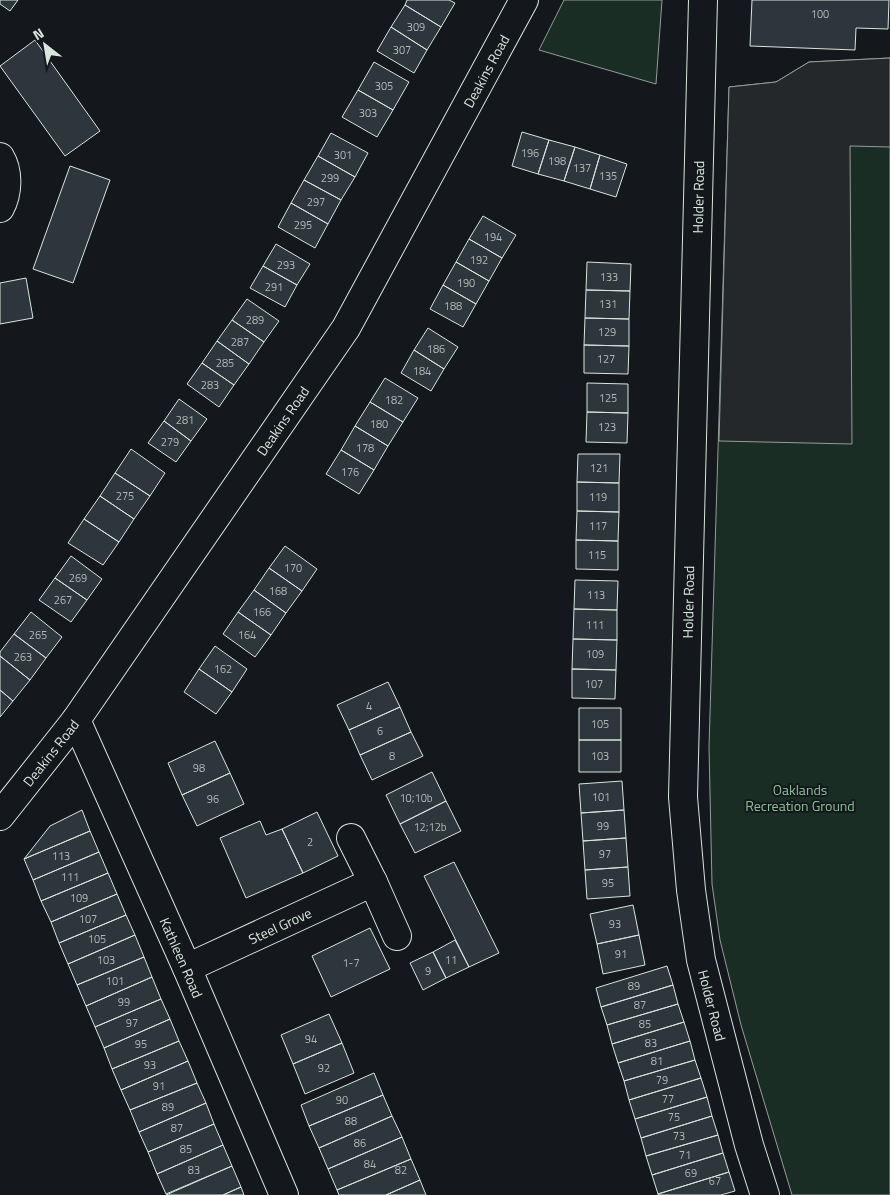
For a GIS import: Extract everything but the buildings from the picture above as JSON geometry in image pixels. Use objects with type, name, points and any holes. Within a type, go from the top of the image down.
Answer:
[{"type":"street","name":"Deakins Road","points":[[0,816],[76,720],[346,328],[524,0]]},
{"type":"street","name":"Holder Road","points":[[703,0],[683,797],[691,890],[701,960],[749,1145],[765,1195]]},
{"type":"street","points":[[0,157],[7,183],[0,208]]},
{"type":"street","name":"Kathleen Road","points":[[76,720],[187,968],[284,1195]]},
{"type":"street","points":[[351,838],[397,936]]},
{"type":"street","name":"Steel Grove","points":[[187,968],[373,882]]},
{"type":"green space","points":[[564,0],[662,0],[656,84],[539,50]]},
{"type":"green space","name":"Oaklands Recreation Ground","points":[[890,58],[890,1195],[792,1195],[741,1025],[720,940],[712,884],[709,747],[729,87],[776,82],[809,62]]},
{"type":"shaded area","points":[[890,58],[890,147],[850,146],[852,444],[719,441],[729,87],[776,82],[809,62]]}]
